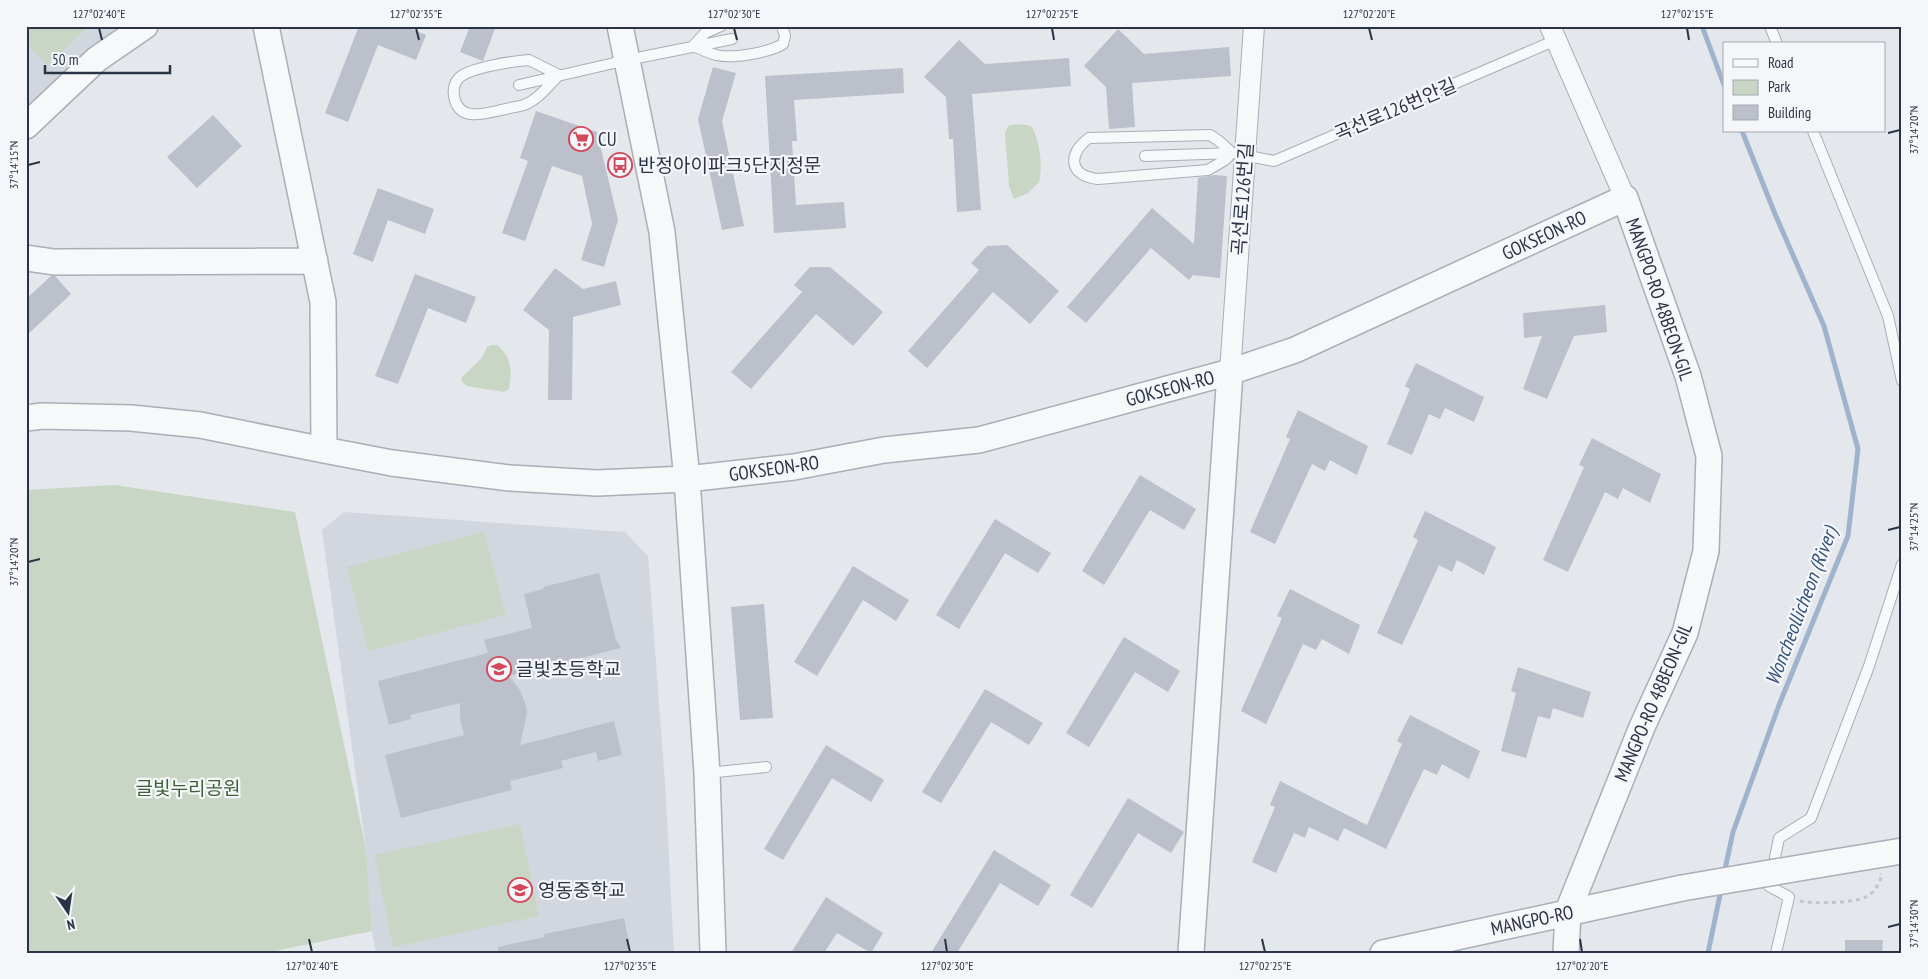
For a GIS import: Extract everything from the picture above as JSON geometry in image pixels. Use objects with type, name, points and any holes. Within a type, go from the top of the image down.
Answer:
[{"type":"street","points":[[26,126],[97,59],[145,26]]},
{"type":"street","points":[[266,26],[323,302],[324,450]]},
{"type":"street","points":[[620,26],[662,232],[687,479],[707,774],[713,953]]},
{"type":"street","name":"곡선로126번길","points":[[1230,372],[1241,153],[1254,26]]},
{"type":"street","points":[[1553,33],[1624,198]]},
{"type":"street","name":"GOKSEON-RO","points":[[26,418],[42,416],[131,418],[200,425],[392,463],[510,478],[597,483],[687,479],[794,466],[884,450],[979,440],[1230,372],[1295,350],[1624,198]]},
{"type":"street","name":"MANGPO-RO 48BEON-GIL","points":[[1566,953],[1568,912],[1642,727],[1685,633],[1706,551],[1709,456],[1688,376],[1624,198]]},
{"type":"street","points":[[26,258],[54,262],[314,261]]},
{"type":"street","points":[[1191,953],[1230,372]]},
{"type":"street","name":"MANGPO-RO","points":[[1383,953],[1682,888],[1902,851]]},
{"type":"lane","points":[[693,46],[705,33],[721,26]]},
{"type":"lane","points":[[693,46],[717,55],[741,55],[774,49],[782,44],[785,36],[782,26]]},
{"type":"lane","points":[[1770,26],[1777,42]]},
{"type":"lane","name":"곡선로126번안길","points":[[1241,153],[1274,161],[1553,33]]},
{"type":"lane","points":[[519,84],[732,39]]},
{"type":"lane","points":[[528,60],[559,75],[538,96],[525,104],[507,109],[480,115],[467,114],[455,100],[453,87],[459,77],[468,72],[512,61],[528,60]]},
{"type":"lane","points":[[1813,132],[1888,316],[1902,381]]},
{"type":"lane","points":[[1210,135],[1241,153],[1208,170],[1098,179],[1081,175],[1076,170],[1074,162],[1077,149],[1089,138],[1210,135]]},
{"type":"lane","points":[[1145,156],[1241,153]]},
{"type":"lane","points":[[1776,953],[1789,897],[1769,886],[1779,838],[1811,818],[1869,666],[1902,564]]},
{"type":"lane","points":[[707,774],[766,767]]},
{"type":"path","points":[[1789,897],[1806,902],[1838,902],[1866,897],[1878,887],[1882,875],[1875,869]]},
{"type":"shaded area","points":[[26,26],[118,26],[26,111]]},
{"type":"shaded area","name":"글빛초등학교","points":[[344,512],[625,532],[648,556],[665,783],[674,953],[376,953],[372,931],[366,849],[322,530]]},
{"type":"green space","points":[[26,26],[89,26],[47,65],[26,43]]},
{"type":"green space","points":[[1014,124],[1032,127],[1039,147],[1041,168],[1039,182],[1028,193],[1014,199],[1009,187],[1005,133],[1008,126]]},
{"type":"green space","points":[[497,345],[502,350],[510,365],[509,389],[504,392],[467,386],[461,381],[462,377],[482,358],[487,347]]},
{"type":"green space","name":"글빛누리공원","points":[[115,485],[295,512],[366,849],[372,931],[265,953],[26,953],[26,490]]},
{"type":"green space","points":[[484,532],[506,615],[368,651],[347,567]]},
{"type":"green space","points":[[520,824],[539,916],[393,947],[374,855]]},
{"type":"building","points":[[359,26],[405,26],[426,35],[416,60],[378,45],[348,122],[325,113]]},
{"type":"building","points":[[470,26],[496,26],[483,61],[460,52]]},
{"type":"building","points":[[1118,29],[1144,54],[1229,47],[1231,76],[1132,83],[1135,127],[1109,129],[1106,87],[1084,66]]},
{"type":"building","points":[[959,40],[985,64],[1069,58],[1071,86],[972,94],[981,210],[957,212],[953,139],[949,139],[946,97],[924,77]]},
{"type":"building","points":[[713,67],[736,73],[722,121],[744,226],[722,230],[698,119]]},
{"type":"building","points":[[903,68],[904,93],[794,100],[797,141],[792,141],[796,205],[844,202],[846,228],[774,233],[765,76]]},
{"type":"building","points":[[536,111],[597,132],[618,220],[604,267],[581,260],[592,224],[582,176],[552,166],[525,241],[502,233],[528,161],[520,158]]},
{"type":"building","points":[[213,115],[242,146],[197,188],[167,157]]},
{"type":"building","points":[[1214,175],[1227,176],[1220,278],[1193,275],[1189,280],[1151,248],[1086,323],[1067,307],[1152,208],[1194,244],[1198,178]]},
{"type":"building","points":[[378,188],[434,209],[425,234],[388,220],[373,262],[353,254]]},
{"type":"building","points":[[1007,245],[1059,291],[1030,324],[993,292],[927,368],[908,351],[979,270],[971,263],[987,246]]},
{"type":"building","points":[[810,267],[830,267],[883,312],[853,346],[816,314],[751,389],[731,372],[802,292],[794,285]]},
{"type":"building","points":[[555,268],[583,289],[616,281],[621,305],[573,317],[572,400],[548,400],[549,330],[523,310]]},
{"type":"building","points":[[415,274],[476,297],[466,323],[428,308],[398,384],[375,376]]},
{"type":"building","points":[[51,276],[55,276],[71,294],[26,336],[26,299]]},
{"type":"building","points":[[1605,305],[1607,332],[1574,336],[1547,399],[1523,389],[1542,336],[1524,338],[1523,313]]},
{"type":"building","points":[[1416,363],[1484,397],[1474,422],[1445,408],[1440,419],[1429,414],[1412,455],[1387,444],[1410,389],[1405,386]]},
{"type":"building","points":[[1298,410],[1368,446],[1357,475],[1330,460],[1325,471],[1312,464],[1275,544],[1250,532],[1290,439],[1286,437]]},
{"type":"building","points":[[1592,438],[1661,474],[1650,503],[1623,488],[1618,499],[1605,492],[1568,572],[1543,560],[1584,467],[1579,465]]},
{"type":"building","points":[[1140,475],[1196,509],[1184,530],[1150,510],[1104,585],[1082,571]]},
{"type":"building","points":[[1425,511],[1496,547],[1484,575],[1457,560],[1452,572],[1439,565],[1402,645],[1377,633],[1418,540],[1413,537]]},
{"type":"building","points":[[995,519],[1051,553],[1038,573],[1005,553],[959,629],[936,615]]},
{"type":"building","points":[[853,566],[909,600],[896,621],[863,600],[817,676],[794,662]]},
{"type":"building","points":[[599,573],[616,640],[621,648],[509,676],[520,690],[527,709],[520,745],[614,721],[622,755],[598,761],[596,752],[561,761],[563,768],[510,781],[512,790],[401,818],[385,755],[464,735],[460,718],[460,703],[410,715],[411,719],[389,725],[378,681],[488,653],[484,640],[532,628],[524,594],[544,589],[543,587]]},
{"type":"building","points":[[1290,589],[1360,625],[1349,654],[1322,639],[1316,650],[1303,644],[1266,724],[1241,711],[1282,618],[1277,616]]},
{"type":"building","points":[[764,604],[773,718],[740,720],[731,607]]},
{"type":"building","points":[[1124,637],[1180,671],[1168,692],[1135,672],[1089,747],[1066,733]]},
{"type":"building","points":[[1518,667],[1591,692],[1583,718],[1553,708],[1550,719],[1538,716],[1526,758],[1501,751],[1516,693],[1511,691]]},
{"type":"building","points":[[985,689],[1043,723],[1029,745],[991,722],[941,803],[922,792]]},
{"type":"building","points":[[1410,715],[1480,751],[1469,779],[1442,764],[1437,775],[1424,769],[1386,849],[1344,828],[1338,841],[1309,827],[1305,838],[1294,833],[1276,873],[1252,862],[1275,807],[1270,805],[1280,781],[1367,825],[1402,744],[1397,741]]},
{"type":"building","points":[[826,745],[884,780],[871,802],[832,778],[783,860],[764,849]]},
{"type":"building","points":[[1128,798],[1184,832],[1171,853],[1138,833],[1092,908],[1070,895]]},
{"type":"building","points":[[994,850],[1051,885],[1038,906],[1000,883],[957,953],[931,953]]},
{"type":"building","points":[[826,897],[883,933],[871,953],[837,933],[824,953],[791,953]]},
{"type":"building","points":[[624,918],[631,953],[498,953],[498,947],[545,937],[544,934]]},
{"type":"building","points":[[1845,940],[1883,940],[1882,953],[1845,953]]},
{"type":"waterway","name":"Woncheollicheon (River)","points":[[1702,26],[1723,82]]},
{"type":"waterway","name":"Woncheollicheon (River)","points":[[1724,874],[1733,832],[1779,705],[1848,536],[1858,449],[1824,326],[1775,214],[1742,132]]},
{"type":"waterway","name":"Woncheollicheon (River)","points":[[1708,953],[1721,890]]},
{"type":"place","name":"CU","points":[[581,139]]},
{"type":"place","name":"반정아이파크5단지정문","points":[[620,165]]},
{"type":"place","name":"글빛초등학교","points":[[499,669]]},
{"type":"place","name":"영동중학교","points":[[520,890]]}]
